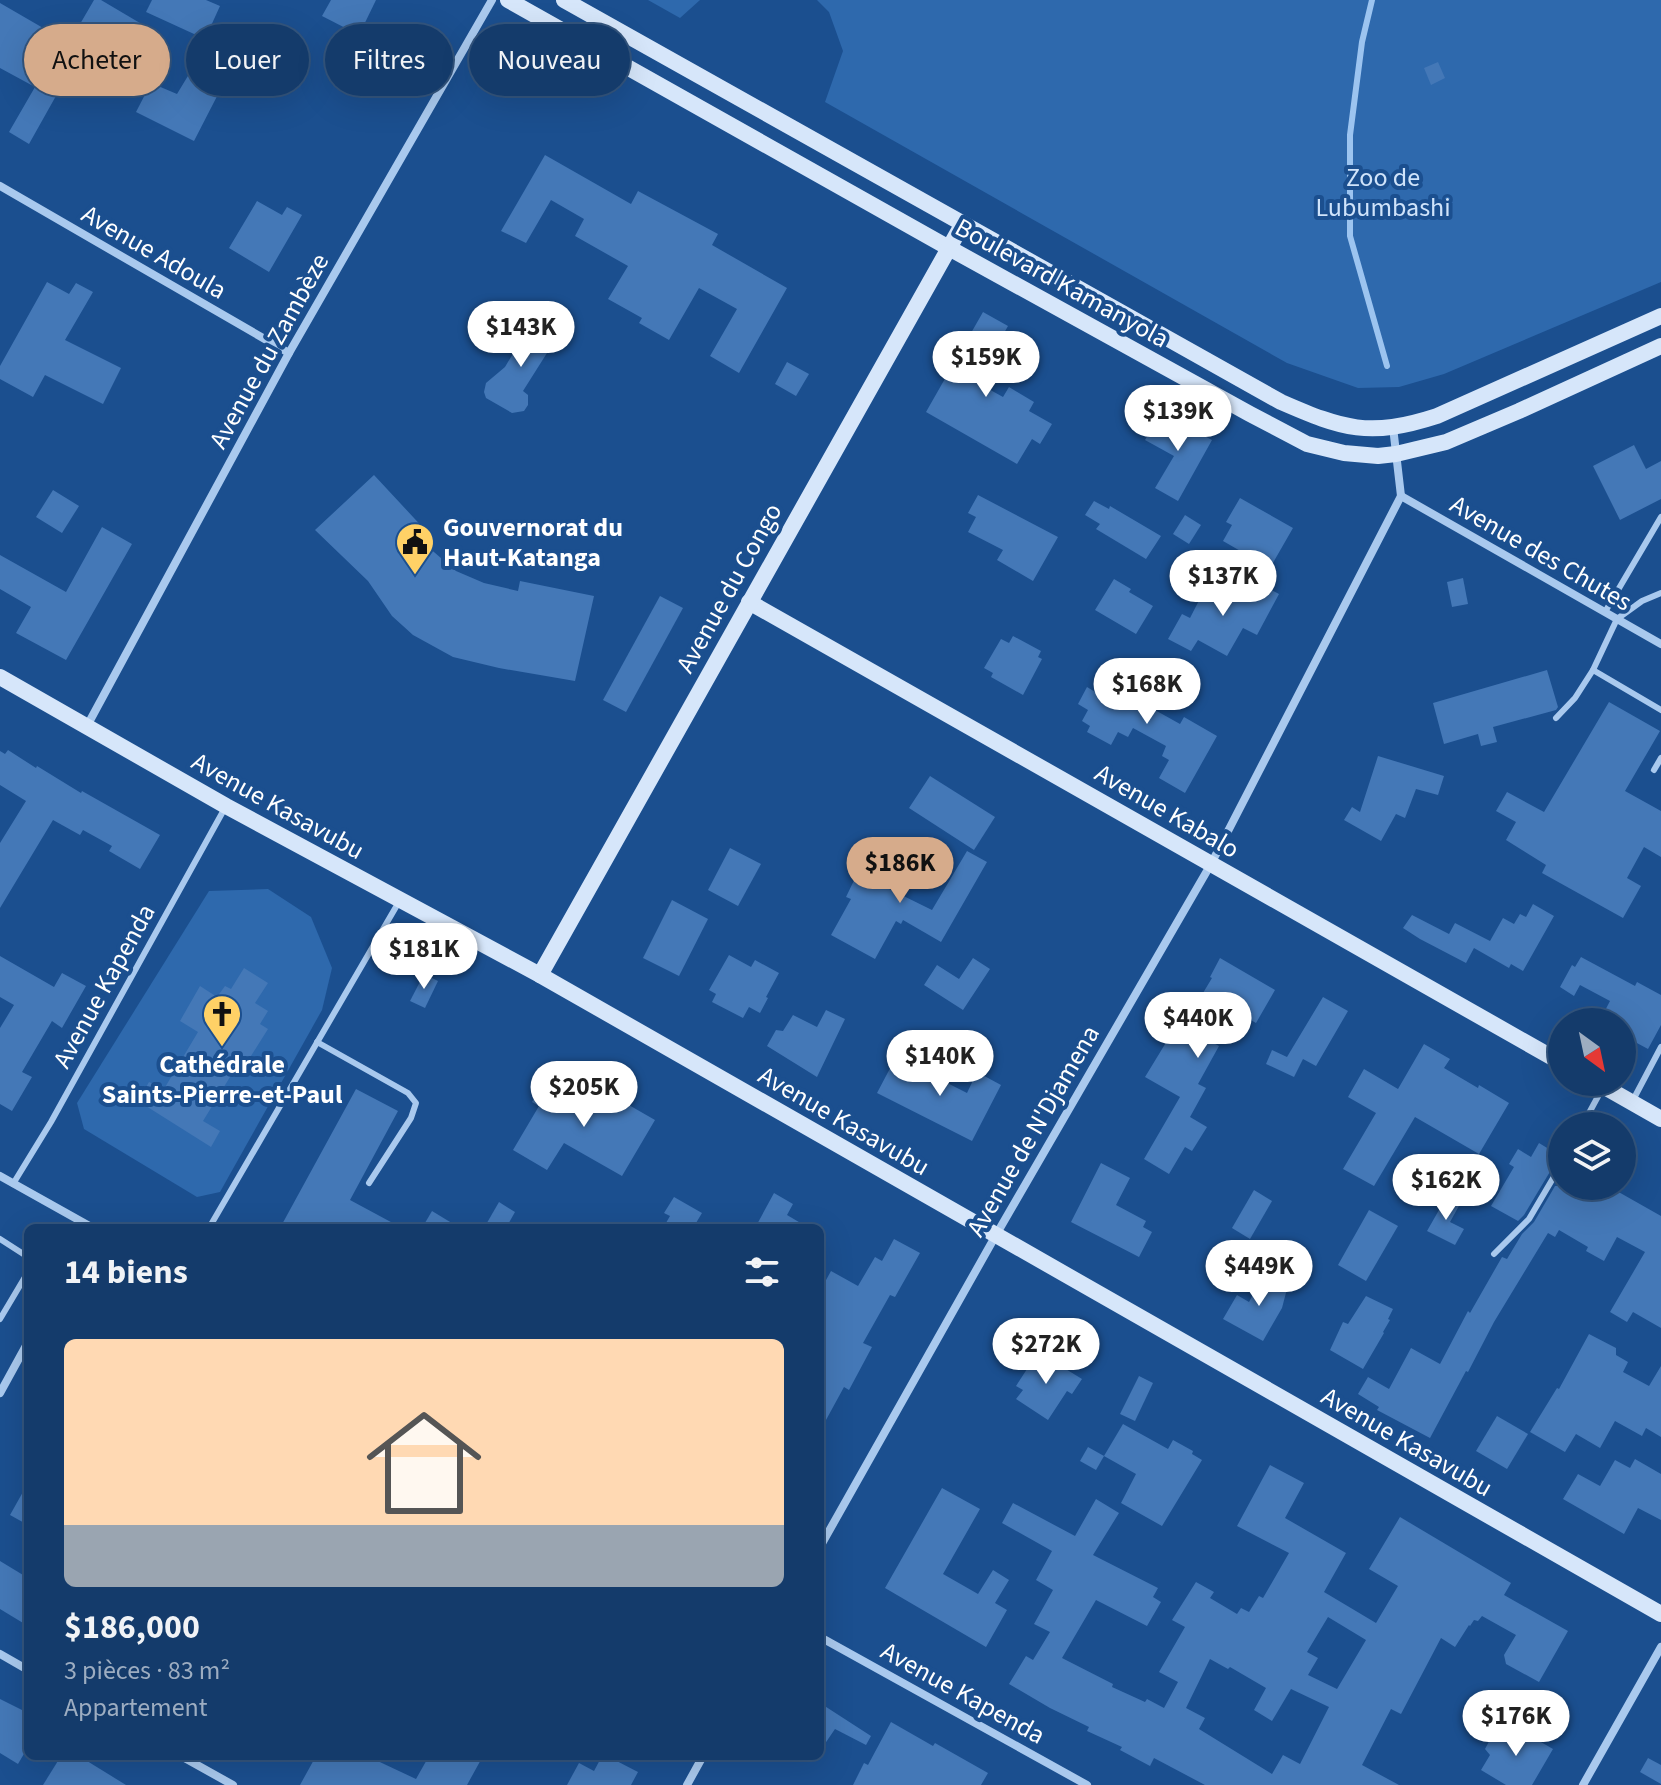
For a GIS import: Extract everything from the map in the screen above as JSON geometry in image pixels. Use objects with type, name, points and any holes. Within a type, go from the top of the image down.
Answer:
[{"type":"main road","name":"Boulevard Kamanyola","points":[[508,0],[949,248],[1307,444],[1344,453],[1378,456],[1446,442],[1661,346]]},
{"type":"main road","name":"Boulevard Kamanyola","points":[[564,0],[1281,402],[1340,426],[1358,429],[1393,427],[1437,416],[1661,316]]},
{"type":"main road","name":"Avenue du Congo","points":[[540,975],[962,225]]},
{"type":"main road","name":"Avenue Kabalo","points":[[749,602],[1548,1055]]},
{"type":"main road","name":"Avenue Kasavubu","points":[[0,677],[226,806],[540,975],[1661,1614]]},
{"type":"main road","points":[[1621,1096],[1661,1119]]},
{"type":"street","name":"Avenue du Zambèze","points":[[87,726],[289,353],[492,0]]},
{"type":"street","name":"Avenue Adoula","points":[[0,186],[289,353]]},
{"type":"street","points":[[1393,427],[1401,496]]},
{"type":"street","name":"Avenue des Chutes","points":[[1401,496],[1661,644]]},
{"type":"street","name":"Avenue de N'Djamena","points":[[824,1540],[1211,864],[1401,496]]},
{"type":"street","points":[[0,1176],[85,1224]]},
{"type":"street","points":[[0,1393],[24,1349]]},
{"type":"street","name":"Avenue Kapenda","points":[[824,1639],[1087,1785]]},
{"type":"street","points":[[1583,1785],[1661,1647]]},
{"type":"street","points":[[0,1654],[24,1668]]},
{"type":"street","points":[[188,1760],[233,1785]]},
{"type":"street","points":[[687,1785],[701,1760]]},
{"type":"lane","points":[[1605,612],[1661,517]]},
{"type":"lane","points":[[1556,718],[1575,698],[1593,670],[1617,619],[1642,601],[1661,593]]},
{"type":"lane","points":[[1593,670],[1661,710]]},
{"type":"lane","points":[[1654,770],[1661,758]]},
{"type":"lane","name":"Avenue Kapenda","points":[[13,1184],[51,1122],[226,806]]},
{"type":"lane","points":[[211,1224],[400,900]]},
{"type":"lane","points":[[317,1042],[408,1093],[416,1103],[411,1118],[369,1183]]},
{"type":"lane","points":[[1632,1102],[1661,1047]]},
{"type":"lane","points":[[1494,1254],[1529,1219],[1548,1187]]},
{"type":"lane","points":[[0,1239],[24,1254]]},
{"type":"lane","points":[[0,1319],[24,1279]]},
{"type":"green space","points":[[648,0],[700,0],[680,18]]},
{"type":"green space","name":"Zoo de Lubumbashi","points":[[817,0],[1661,0],[1661,282],[1444,374],[1399,387],[1358,388],[1287,363],[825,102],[843,51],[829,12]]},
{"type":"green space","points":[[268,889],[311,917],[332,968],[322,1010],[220,1192],[197,1197],[84,1129],[77,1103],[209,891]]},
{"type":"building","points":[[94,0],[101,0],[142,24],[80,24]]},
{"type":"building","points":[[152,0],[206,0],[220,6],[212,24],[186,24],[186,30],[146,12]]},
{"type":"building","points":[[331,0],[376,0],[364,24],[338,24],[322,16]]},
{"type":"building","points":[[0,3],[36,24],[24,24],[24,81],[0,68]]},
{"type":"building","points":[[1438,62],[1445,78],[1431,85],[1424,68]]},
{"type":"building","points":[[186,79],[186,96],[217,96],[194,141],[136,112],[144,96],[170,96],[170,91],[177,94]]},
{"type":"building","points":[[30,96],[56,96],[29,144],[9,132]]},
{"type":"building","points":[[545,155],[631,204],[638,191],[718,234],[712,245],[787,288],[739,373],[710,356],[737,309],[699,288],[669,340],[639,323],[642,318],[608,299],[628,266],[575,236],[584,219],[551,200],[526,243],[501,231]]},
{"type":"building","points":[[257,201],[282,215],[287,207],[302,215],[269,272],[229,248]]},
{"type":"building","points":[[47,282],[69,294],[76,283],[93,292],[65,340],[121,368],[103,404],[45,375],[33,397],[0,379],[0,366]]},
{"type":"building","points":[[983,312],[1008,326],[976,382],[1003,397],[1009,387],[1034,402],[1029,411],[1052,424],[1040,444],[1032,439],[1017,464],[926,412]]},
{"type":"building","points":[[534,318],[559,334],[523,391],[528,395],[528,405],[524,411],[512,413],[486,398],[486,383],[505,367]]},
{"type":"building","points":[[787,362],[809,374],[796,396],[775,384]]},
{"type":"building","points":[[1161,413],[1212,440],[1178,501],[1155,488],[1174,456],[1145,440]]},
{"type":"building","points":[[1634,445],[1646,469],[1661,461],[1661,499],[1620,520],[1593,466]]},
{"type":"building","name":"Gouvernorat du Haut-Katanga","points":[[374,475],[427,532],[420,540],[456,571],[484,583],[518,591],[520,581],[594,596],[575,681],[453,657],[413,635],[392,616],[368,581],[315,530]]},
{"type":"building","points":[[53,490],[79,506],[62,533],[36,517]]},
{"type":"building","points":[[978,495],[1058,537],[1033,581],[997,560],[1003,550],[968,532],[976,517],[968,513]]},
{"type":"building","points":[[1240,498],[1293,528],[1270,568],[1223,541],[1232,525],[1226,522]]},
{"type":"building","points":[[1094,501],[1109,509],[1110,506],[1161,536],[1146,559],[1096,529],[1100,524],[1085,515]]},
{"type":"building","points":[[1185,515],[1201,525],[1189,544],[1173,534]]},
{"type":"building","points":[[102,527],[132,544],[66,660],[16,633],[31,607],[0,589],[0,555],[66,592]]},
{"type":"building","points":[[1463,578],[1468,604],[1452,607],[1447,582]]},
{"type":"building","points":[[1114,579],[1153,606],[1136,634],[1095,610]]},
{"type":"building","points":[[1210,579],[1251,600],[1260,584],[1279,594],[1257,635],[1243,628],[1227,656],[1198,640],[1191,651],[1168,639],[1182,614],[1190,618]]},
{"type":"building","points":[[660,596],[683,608],[626,712],[603,700]]},
{"type":"building","points":[[1013,636],[1041,651],[1038,657],[1042,659],[1023,695],[991,677],[993,673],[984,668],[1001,639],[1009,643]]},
{"type":"building","points":[[1114,668],[1154,690],[1146,705],[1180,724],[1184,717],[1217,736],[1185,793],[1159,778],[1169,760],[1162,756],[1166,746],[1133,728],[1128,737],[1118,732],[1111,745],[1087,732],[1090,726],[1082,721],[1088,710],[1078,704],[1087,687],[1100,695]]},
{"type":"building","points":[[1547,670],[1558,707],[1556,710],[1493,727],[1497,742],[1481,746],[1478,734],[1444,744],[1433,703]]},
{"type":"building","points":[[1609,702],[1660,731],[1625,791],[1661,811],[1661,857],[1644,847],[1627,878],[1641,886],[1623,918],[1542,873],[1546,865],[1506,840],[1516,822],[1496,811],[1507,792],[1544,812]]},
{"type":"building","points":[[8,750],[160,835],[140,869],[109,851],[112,846],[83,830],[80,835],[53,820],[0,908],[0,843],[26,801],[0,785],[0,751],[5,754]]},
{"type":"building","points":[[1378,756],[1444,776],[1438,795],[1416,789],[1405,818],[1396,814],[1381,841],[1344,820],[1352,807],[1360,812]]},
{"type":"building","points":[[930,776],[995,817],[974,850],[909,808]]},
{"type":"building","points":[[875,837],[889,844],[871,880],[932,910],[967,851],[987,862],[941,942],[903,920],[901,924],[896,921],[875,959],[831,935],[851,899],[846,897]]},
{"type":"building","points":[[730,848],[761,864],[738,906],[708,890]]},
{"type":"building","points":[[672,900],[708,919],[679,976],[643,958]]},
{"type":"building","points":[[1533,904],[1554,916],[1523,971],[1511,964],[1509,968],[1474,948],[1466,963],[1403,928],[1412,915],[1449,934],[1455,923],[1490,941],[1503,918],[1514,924],[1520,914],[1526,917]]},
{"type":"building","points":[[729,955],[751,967],[755,960],[779,973],[760,1013],[749,1007],[743,1018],[712,1002],[716,994],[709,990]]},
{"type":"building","points":[[0,956],[54,987],[62,973],[86,986],[62,1028],[52,1021],[22,1072],[32,1077],[12,1111],[0,1104],[0,1028],[14,1005],[0,997]]},
{"type":"building","points":[[1581,957],[1635,986],[1637,982],[1661,995],[1661,1025],[1648,1049],[1636,1043],[1636,1008],[1606,1008],[1610,1001],[1580,985],[1574,996],[1560,987],[1572,965],[1575,967]]},
{"type":"building","points":[[973,958],[990,969],[963,1010],[924,985],[937,965],[959,979]]},
{"type":"building","points":[[1220,958],[1275,990],[1256,1023],[1211,998],[1195,1033],[1219,1046],[1198,1084],[1206,1088],[1190,1117],[1207,1127],[1192,1151],[1185,1147],[1169,1174],[1144,1159],[1180,1097],[1145,1077],[1170,1036],[1209,996],[1203,993]]},
{"type":"building","name":"Cathédrale Saints-Pierre-et-Paul","points":[[244,968],[268,983],[255,1003],[268,1011],[260,1024],[268,1029],[244,1067],[238,1064],[203,1121],[220,1131],[211,1147],[138,1101],[149,1082],[164,1089],[198,1032],[180,1021],[200,986],[217,997],[225,986],[231,989]]},
{"type":"building","points":[[424,974],[438,981],[425,1008],[410,1001]]},
{"type":"building","points":[[1323,997],[1348,1011],[1316,1066],[1303,1059],[1294,1077],[1266,1064],[1272,1050],[1287,1057]]},
{"type":"building","points":[[826,1010],[845,1019],[817,1077],[767,1046],[776,1030],[783,1031],[793,1015],[817,1027]]},
{"type":"building","points":[[1424,1044],[1450,1059],[1444,1068],[1509,1103],[1479,1154],[1415,1117],[1374,1186],[1343,1169],[1376,1113],[1348,1097],[1364,1069],[1398,1089]]},
{"type":"building","points":[[896,1057],[967,1093],[977,1072],[1001,1085],[972,1141],[877,1093]]},
{"type":"building","points":[[544,1081],[583,1104],[594,1085],[655,1120],[622,1176],[564,1143],[547,1170],[513,1150],[539,1106],[532,1102]]},
{"type":"building","points":[[356,1089],[398,1111],[350,1200],[395,1224],[282,1224]]},
{"type":"building","points":[[1539,1143],[1548,1148],[1548,1175],[1518,1221],[1491,1206],[1514,1167],[1509,1164],[1518,1149],[1531,1157]]},
{"type":"building","points":[[1101,1163],[1130,1178],[1116,1205],[1146,1221],[1143,1227],[1152,1232],[1139,1257],[1071,1222]]},
{"type":"building","points":[[1254,1190],[1272,1201],[1250,1239],[1232,1228]]},
{"type":"building","points":[[774,1193],[793,1204],[787,1215],[802,1224],[757,1224]]},
{"type":"building","points":[[1447,1196],[1460,1204],[1450,1222],[1464,1229],[1455,1245],[1427,1231]]},
{"type":"building","points":[[674,1197],[702,1213],[695,1224],[665,1224],[670,1216],[664,1213]]},
{"type":"building","points":[[1548,1198],[1633,1200],[1661,1216],[1661,1328],[1633,1312],[1627,1322],[1610,1312],[1645,1252],[1617,1237],[1604,1261],[1586,1251],[1588,1247],[1559,1230],[1555,1237],[1548,1233],[1494,1322],[1430,1438],[1377,1410],[1379,1407],[1358,1394],[1368,1377],[1389,1389],[1411,1348],[1440,1364],[1502,1257],[1507,1259],[1522,1234],[1534,1222]]},
{"type":"building","points":[[499,1202],[515,1212],[508,1224],[486,1224]]},
{"type":"building","points":[[1369,1210],[1398,1226],[1366,1281],[1338,1265]]},
{"type":"building","points":[[432,1211],[453,1224],[424,1224]]},
{"type":"building","points":[[894,1239],[920,1253],[895,1297],[890,1295],[863,1343],[872,1347],[849,1390],[844,1387],[824,1424],[824,1284],[831,1271],[858,1286],[875,1257],[882,1261]]},
{"type":"building","points":[[1265,1272],[1288,1285],[1282,1308],[1263,1341],[1223,1319],[1237,1295],[1249,1302]]},
{"type":"building","points":[[1366,1296],[1393,1309],[1384,1333],[1363,1369],[1330,1350],[1343,1322],[1348,1324]]},
{"type":"building","points":[[1589,1334],[1616,1348],[1616,1355],[1628,1362],[1623,1372],[1649,1386],[1661,1366],[1661,1437],[1646,1428],[1642,1436],[1615,1421],[1600,1448],[1576,1434],[1565,1452],[1530,1432],[1559,1389]]},
{"type":"building","points":[[1038,1352],[1082,1379],[1072,1394],[1067,1391],[1048,1420],[1016,1399],[1023,1390],[1016,1386]]},
{"type":"building","points":[[1139,1376],[1153,1383],[1135,1421],[1120,1414]]},
{"type":"building","points":[[1497,1416],[1528,1434],[1507,1469],[1476,1451]]},
{"type":"building","points":[[1123,1424],[1168,1449],[1173,1440],[1202,1460],[1162,1526],[1121,1503],[1136,1474],[1104,1456]]},
{"type":"building","points":[[1088,1447],[1104,1456],[1096,1470],[1080,1461]]},
{"type":"building","points":[[1635,1459],[1661,1474],[1661,1520],[1638,1508],[1624,1534],[1563,1499],[1578,1474],[1600,1486],[1615,1460],[1630,1468]]},
{"type":"building","points":[[1270,1465],[1304,1483],[1285,1518],[1346,1553],[1324,1592],[1376,1623],[1398,1586],[1369,1569],[1400,1517],[1511,1583],[1504,1595],[1568,1631],[1539,1682],[1506,1664],[1504,1655],[1516,1635],[1482,1616],[1469,1625],[1455,1647],[1441,1638],[1401,1714],[1391,1709],[1362,1765],[1399,1785],[1205,1785],[1154,1758],[1150,1766],[1120,1750],[1122,1747],[1087,1731],[1089,1727],[1009,1684],[1026,1656],[1033,1660],[1050,1632],[1034,1624],[1053,1590],[1036,1580],[1052,1551],[1002,1523],[1013,1503],[1075,1536],[1096,1499],[1119,1513],[1093,1555],[1158,1588],[1153,1597],[1161,1602],[1147,1626],[1096,1600],[1062,1658],[1113,1684],[1112,1687],[1164,1708],[1178,1682],[1159,1672],[1185,1627],[1172,1620],[1196,1582],[1214,1592],[1210,1598],[1237,1614],[1241,1608],[1249,1612],[1259,1596],[1263,1598],[1289,1553],[1237,1526]],"holes":[[[1328,1617],[1366,1640],[1337,1689],[1308,1675],[1318,1658],[1307,1652]],[[1210,1659],[1266,1688],[1254,1710],[1272,1721],[1291,1689],[1329,1707],[1300,1764],[1283,1755],[1272,1774],[1199,1729],[1205,1718],[1186,1708]]]},
{"type":"building","points":[[942,1488],[980,1509],[943,1574],[978,1594],[993,1570],[1009,1580],[995,1603],[1007,1610],[986,1647],[885,1588]]},
{"type":"building","points":[[24,1490],[24,1523],[10,1515]]},
{"type":"building","points":[[0,1561],[24,1576],[24,1624],[0,1609]]},
{"type":"building","points":[[0,1699],[24,1711],[24,1754],[18,1764],[0,1753]]},
{"type":"building","points":[[824,1706],[871,1736],[866,1745],[835,1729],[824,1745]]},
{"type":"building","points":[[891,1722],[988,1773],[981,1785],[853,1785],[864,1763],[868,1765]]},
{"type":"building","points":[[1513,1726],[1553,1749],[1532,1785],[1506,1785],[1481,1770],[1490,1755],[1485,1749],[1493,1734],[1505,1741]]},
{"type":"building","points":[[1648,1758],[1661,1765],[1661,1784],[1640,1772]]},
{"type":"building","points":[[59,1760],[85,1760],[126,1785],[43,1785]]},
{"type":"building","points":[[314,1760],[376,1760],[416,1779],[427,1760],[481,1760],[467,1785],[300,1785]]},
{"type":"building","points":[[600,1760],[615,1760],[638,1772],[631,1785],[567,1785],[579,1763],[594,1771]]},
{"type":"waterway","points":[[1372,0],[1362,42],[1350,135],[1350,236],[1387,366]]},
{"type":"place","name":"Gouvernorat du Haut-Katanga","points":[[415,576]]},
{"type":"place","name":"Cathédrale Saints-Pierre-et-Paul","points":[[222,1048]]}]
